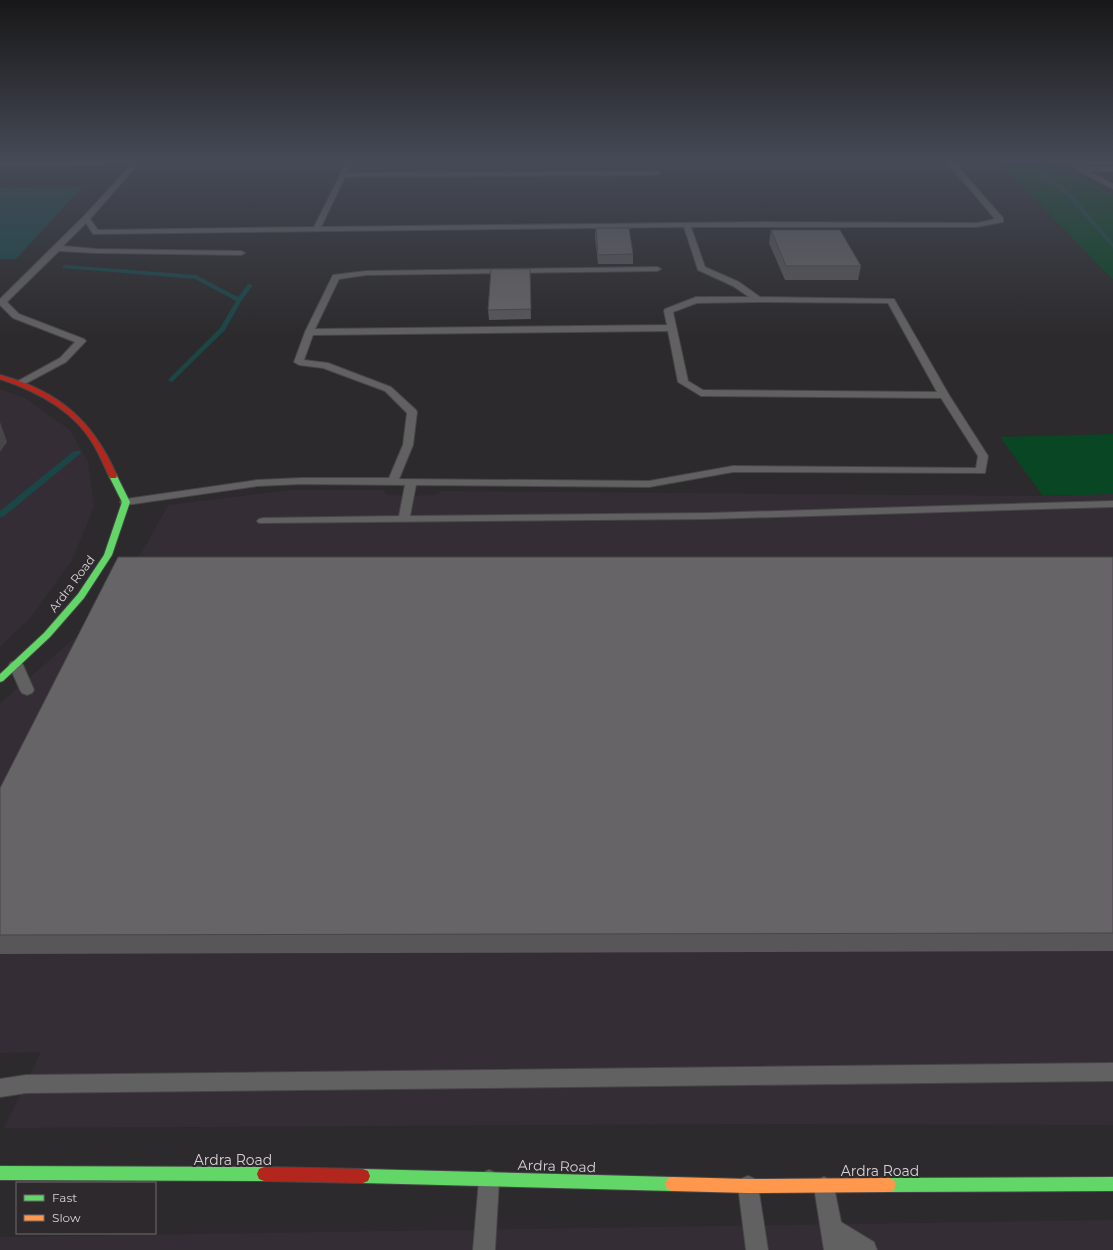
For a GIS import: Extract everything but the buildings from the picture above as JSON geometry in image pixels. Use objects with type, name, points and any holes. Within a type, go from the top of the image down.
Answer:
[{"type":"street","points":[[0,377],[21,383],[54,399],[83,422],[106,455],[114,478],[126,502]]},
{"type":"street","name":"Ardra Road","points":[[0,679],[47,635],[81,596],[108,555],[126,502]]},
{"type":"street","name":"Ardra Road","points":[[0,1173],[271,1174],[489,1178],[748,1186],[1113,1184]]},
{"type":"lane","points":[[86,219],[96,232],[686,225],[977,225],[999,219]]},
{"type":"lane","points":[[21,383],[63,360],[81,342],[16,316],[2,302],[86,219]]},
{"type":"lane","points":[[316,230],[321,219]]},
{"type":"lane","points":[[686,225],[701,268],[736,284],[758,299]]},
{"type":"lane","points":[[56,248],[96,251],[241,253]]},
{"type":"lane","points":[[393,481],[408,445],[412,412],[388,389],[325,366],[299,362],[309,332],[336,276],[366,273],[657,269]]},
{"type":"lane","points":[[126,502],[257,483],[301,481],[649,484],[733,469],[982,471],[983,456],[944,395],[891,301],[758,299],[696,300],[668,311],[679,357],[683,382],[701,393],[944,395]]},
{"type":"lane","points":[[309,332],[672,328]]},
{"type":"lane","points":[[404,519],[411,481]]},
{"type":"lane","points":[[263,521],[708,516],[1113,504]]},
{"type":"lane","points":[[16,665],[27,690]]},
{"type":"lane","points":[[0,1088],[26,1084],[1113,1072]]},
{"type":"lane","points":[[484,1250],[489,1178]]},
{"type":"lane","points":[[823,1185],[835,1250]]},
{"type":"lane","points":[[748,1186],[756,1250]]},
{"type":"lane","points":[[831,1228],[866,1250]]},
{"type":"shaded area","points":[[0,389],[25,398],[70,430],[88,462],[94,507],[72,560],[31,617],[0,647]]},
{"type":"shaded area","points":[[290,490],[383,490],[387,495],[408,496],[436,495],[442,491],[1043,496],[1113,494],[1113,1125],[750,1124],[4,1128],[41,1052],[0,1053],[0,703],[90,625],[145,547],[168,505]]},
{"type":"shaded area","points":[[1113,1220],[1113,1250],[0,1250],[0,1237]]},
{"type":"green space","points":[[1055,219],[1113,219],[1113,280]]},
{"type":"green space","points":[[1113,434],[1113,494],[1043,496],[1000,437]]},
{"type":"water","points":[[0,219],[52,219],[16,259],[0,259]]},
{"type":"waterway","points":[[1090,219],[1113,246]]},
{"type":"waterway","points":[[65,267],[196,277],[239,300]]},
{"type":"waterway","points":[[239,300],[250,285]]},
{"type":"waterway","points":[[171,380],[223,329],[239,300]]},
{"type":"waterway","points":[[0,515],[77,453]]},
{"type":"traffic: fast","points":[[0,679],[47,635],[81,596],[108,555],[126,502],[113,476]]},
{"type":"traffic: fast","points":[[0,1173],[264,1174]]},
{"type":"traffic: fast","points":[[363,1176],[672,1184]]},
{"type":"traffic: fast","points":[[889,1185],[1113,1184]]},
{"type":"traffic: slow","points":[[672,1184],[748,1186],[889,1185]]},
{"type":"traffic: jam","points":[[0,377],[38,391],[70,412],[95,440],[105,457],[113,476]]},
{"type":"traffic: jam","points":[[264,1174],[363,1176]]}]
